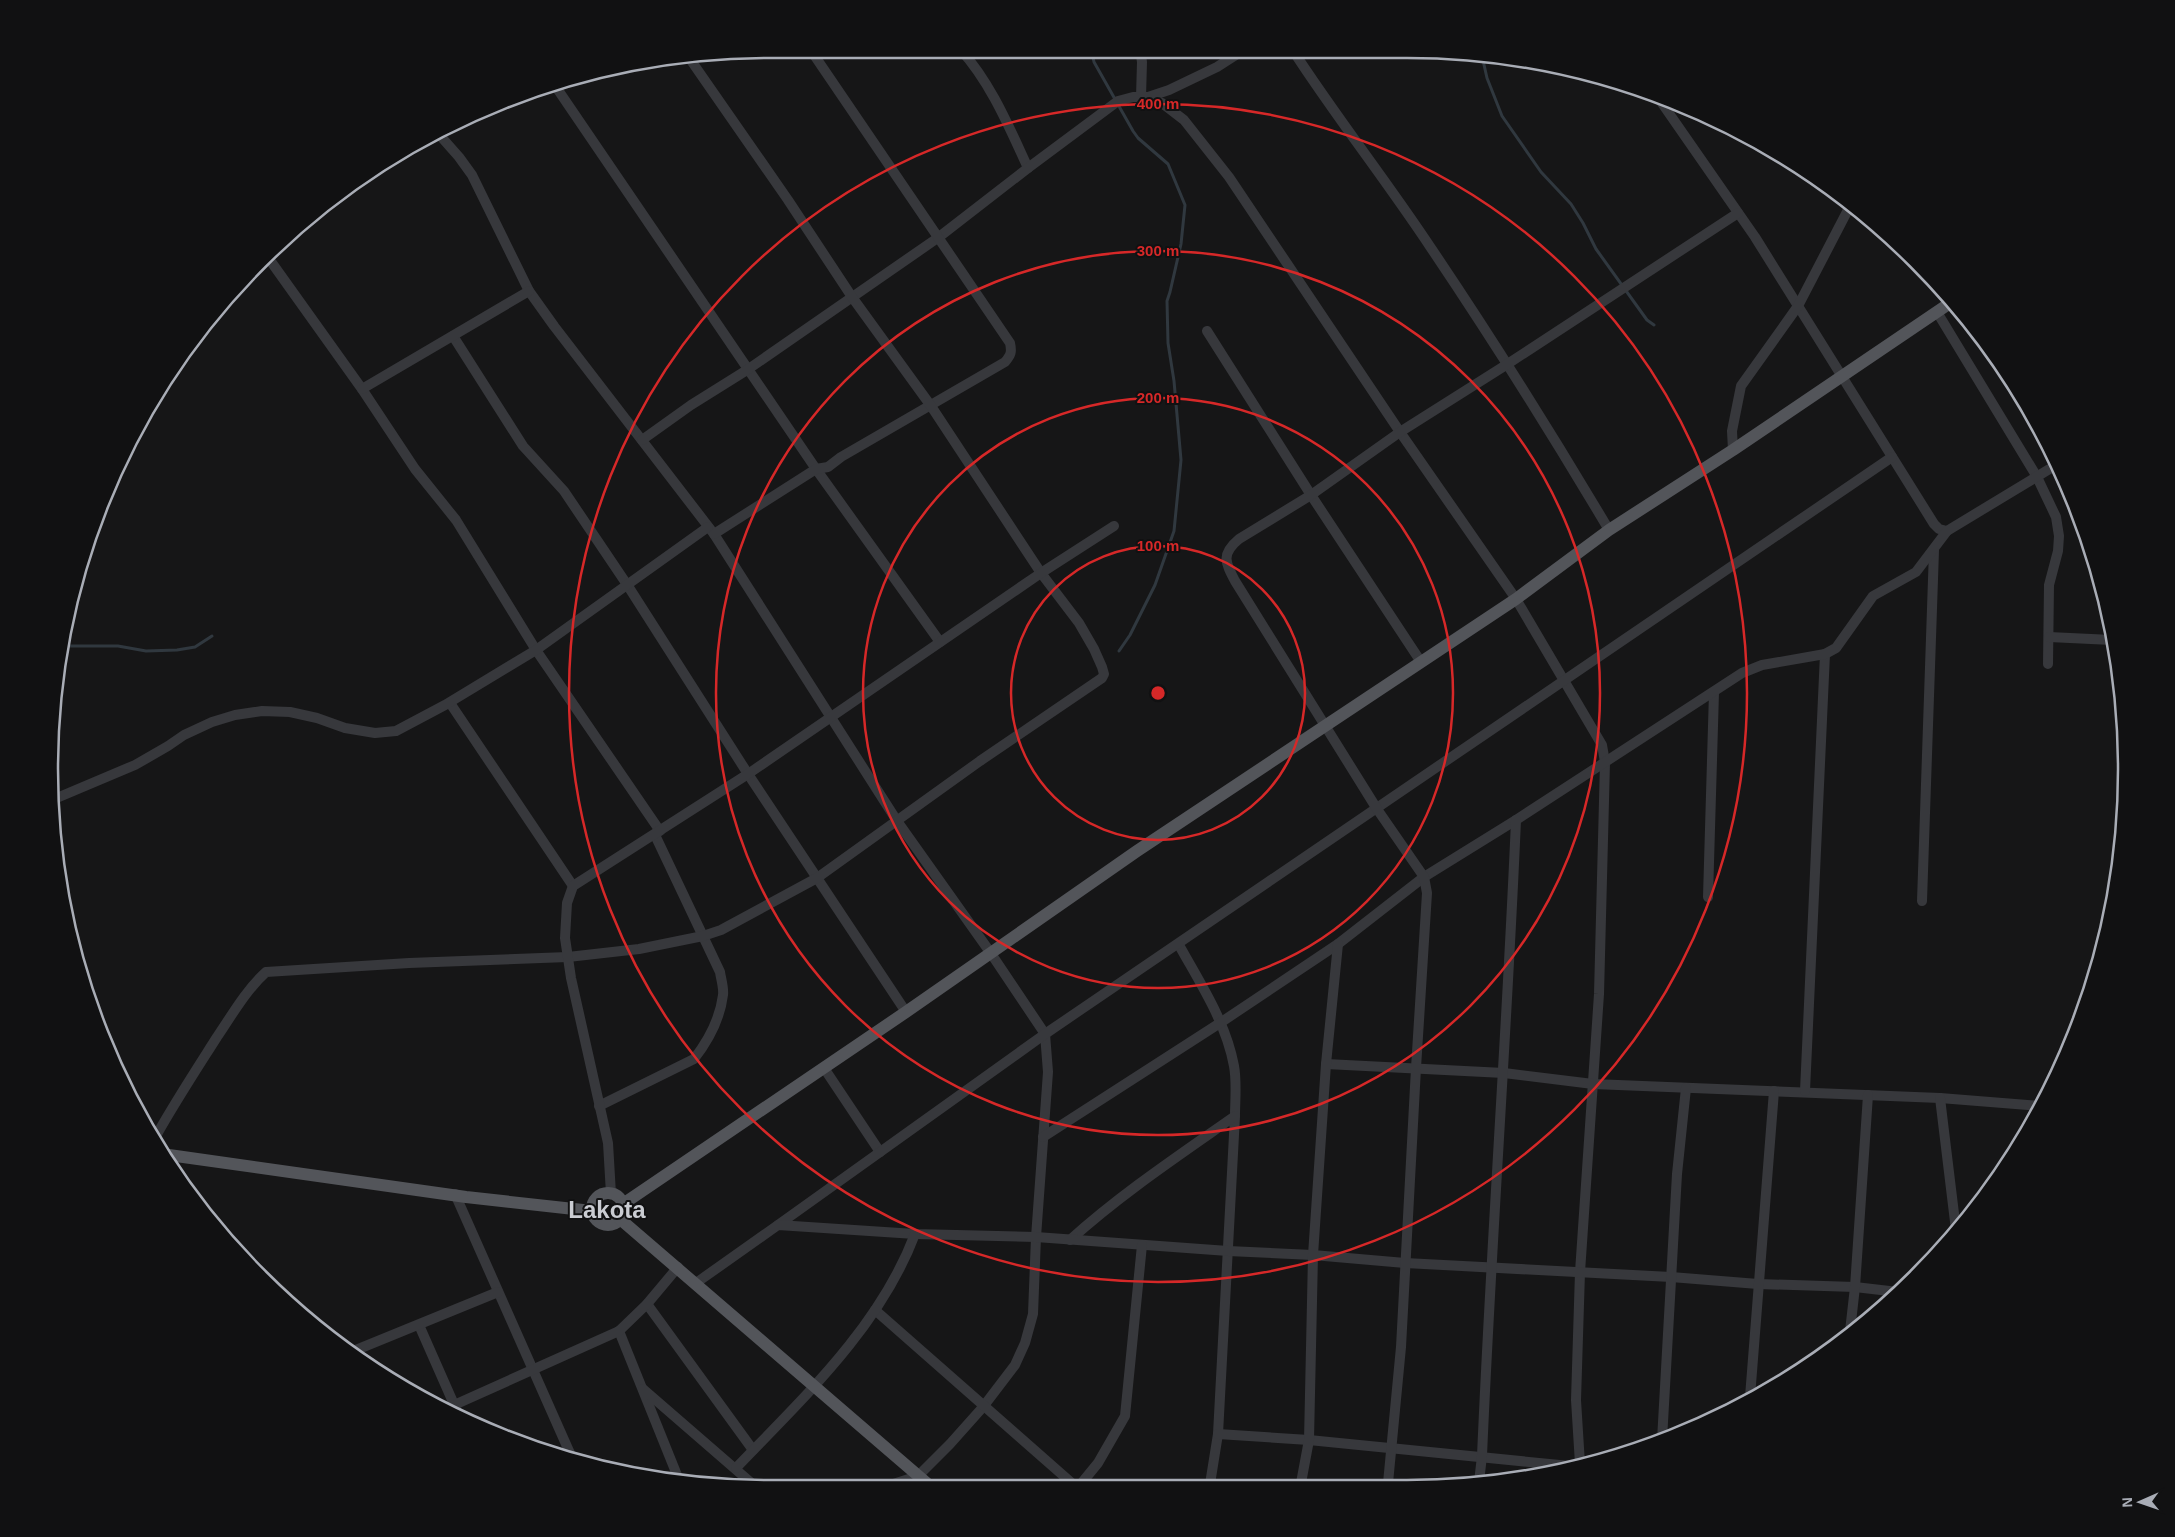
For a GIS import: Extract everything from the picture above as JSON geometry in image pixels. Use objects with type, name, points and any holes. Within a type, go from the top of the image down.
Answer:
[{"type":"main road","points":[[623,1204],[906,1012],[990,952],[1324,726],[1516,599],[1610,530],[1733,450],[1946,306]]},
{"type":"main road","points":[[172,1155],[592,1211]]},
{"type":"main road","points":[[603,1194],[612,1194],[618,1197],[623,1204],[624,1209],[620,1220],[613,1225],[604,1225],[596,1220],[592,1211],[596,1199],[603,1194]]},
{"type":"main road","points":[[620,1220],[678,1267],[922,1480]]},
{"type":"street","points":[[59,797],[135,765],[184,735],[212,722],[235,715],[262,711],[290,712],[317,718],[345,728],[375,733],[396,731],[450,703],[536,650],[711,530],[816,469],[828,467],[841,457],[1005,362],[1012,351],[1010,342],[816,58]]},
{"type":"street","points":[[967,58],[980,75],[1002,111],[1028,168]]},
{"type":"street","points":[[1141,58],[1144,97]]},
{"type":"street","points":[[642,440],[691,405],[748,370],[939,237],[1118,101],[1144,97],[1169,90],[1217,67],[1231,58]]},
{"type":"street","points":[[1298,58],[1324,98],[1369,157],[1432,249],[1549,430],[1610,530]]},
{"type":"street","points":[[158,1132],[178,1097],[226,1023],[266,972],[409,963],[568,957],[639,948],[703,936],[721,930],[816,878],[980,761],[1102,678],[1104,674],[1094,649],[1079,623],[1041,573],[932,406],[852,297],[788,200],[692,62]]},
{"type":"street","points":[[558,90],[816,469],[940,642]]},
{"type":"street","points":[[1144,97],[1162,103],[1184,120],[1229,177],[1400,432],[1516,599],[1602,746],[1605,762],[1601,942],[1594,1084],[1580,1272],[1576,1400],[1580,1458]]},
{"type":"street","points":[[1664,106],[1738,213],[1843,376],[1934,524],[1947,531]]},
{"type":"street","points":[[441,138],[472,175],[529,291],[711,530],[897,821],[1046,1034],[1048,1072],[1042,1137],[1033,1314],[1026,1343],[1015,1365],[983,1407],[918,1476],[906,1480]]},
{"type":"street","points":[[1733,450],[1732,431],[1742,386],[1798,306],[1846,210]]},
{"type":"street","points":[[1388,1480],[1401,1347],[1416,1068],[1428,907],[1424,877],[1377,810],[1235,581],[1226,560],[1229,547],[1311,495],[1400,432],[1738,213]]},
{"type":"street","points":[[272,263],[362,389],[415,469],[465,534],[536,650],[658,833],[720,972],[723,994],[713,1028],[694,1059],[599,1106]]},
{"type":"street","points":[[362,389],[529,291]]},
{"type":"street","points":[[1937,312],[2037,477],[2056,517],[2059,536],[2058,551],[2048,585],[2048,664]]},
{"type":"street","points":[[1207,331],[1311,495],[1421,662]]},
{"type":"street","points":[[453,336],[523,446],[564,492],[628,586],[748,774],[906,1012]]},
{"type":"street","points":[[696,1283],[1046,1034],[1565,682],[1892,457]]},
{"type":"street","points":[[1042,1137],[1220,1023],[1338,944],[1424,877],[1516,820],[1742,673],[1762,665],[1825,654],[1836,648],[1873,596],[1916,572],[1947,531],[2051,469]]},
{"type":"street","points":[[612,1194],[608,1143],[565,938],[567,903],[573,886],[748,774],[1041,573],[1114,526]]},
{"type":"street","points":[[1922,901],[1934,550]]},
{"type":"street","points":[[2048,636],[2105,640]]},
{"type":"street","points":[[1805,1091],[1825,654]]},
{"type":"street","points":[[1708,897],[1714,692]]},
{"type":"street","points":[[450,703],[573,886]]},
{"type":"street","points":[[1480,1475],[1490,1266],[1504,1073],[1516,820]]},
{"type":"street","points":[[1179,944],[1220,1023],[1234,1068],[1235,1116],[1218,1434],[1211,1480]]},
{"type":"street","points":[[1302,1480],[1309,1440],[1313,1255],[1326,1064],[1338,944]]},
{"type":"street","points":[[1326,1064],[1504,1073],[1594,1084],[1805,1091],[1940,1098],[2032,1105]]},
{"type":"street","points":[[824,1068],[880,1152]]},
{"type":"street","points":[[1662,1431],[1677,1174],[1686,1088]]},
{"type":"street","points":[[1750,1390],[1774,1091]]},
{"type":"street","points":[[1851,1323],[1856,1287],[1868,1095]]},
{"type":"street","points":[[1940,1098],[1955,1220]]},
{"type":"street","points":[[1070,1240],[1135,1186],[1235,1116]]},
{"type":"street","points":[[454,1194],[568,1450]]},
{"type":"street","points":[[778,1225],[915,1234],[1036,1237],[1228,1251],[1313,1255],[1405,1263],[1490,1266],[1758,1284],[1856,1287],[1888,1291]]},
{"type":"street","points":[[736,1468],[815,1386],[875,1310],[896,1278],[915,1234]]},
{"type":"street","points":[[1084,1480],[1098,1464],[1125,1416],[1142,1245]]},
{"type":"street","points":[[419,1325],[454,1405],[534,1371],[619,1331],[647,1304],[678,1267]]},
{"type":"street","points":[[358,1349],[498,1292]]},
{"type":"street","points":[[647,1304],[753,1450]]},
{"type":"street","points":[[875,1310],[1068,1480]]},
{"type":"street","points":[[619,1331],[676,1473]]},
{"type":"street","points":[[641,1388],[748,1479]]},
{"type":"street","points":[[1218,1434],[1309,1440],[1553,1464]]},
{"type":"waterway","points":[[1093,58],[1133,131],[1138,138],[1168,164],[1185,205],[1181,244],[1167,301],[1168,343],[1174,381],[1181,460],[1174,531],[1155,585],[1130,635],[1119,651]]},
{"type":"waterway","points":[[1483,62],[1487,78],[1502,116],[1541,172],[1571,204],[1596,249],[1647,320],[1654,325]]},
{"type":"waterway","points":[[69,646],[118,646],[146,651],[177,650],[195,647],[212,636]]},
{"type":"district","name":"Lakota","points":[[607,1209]]}]
